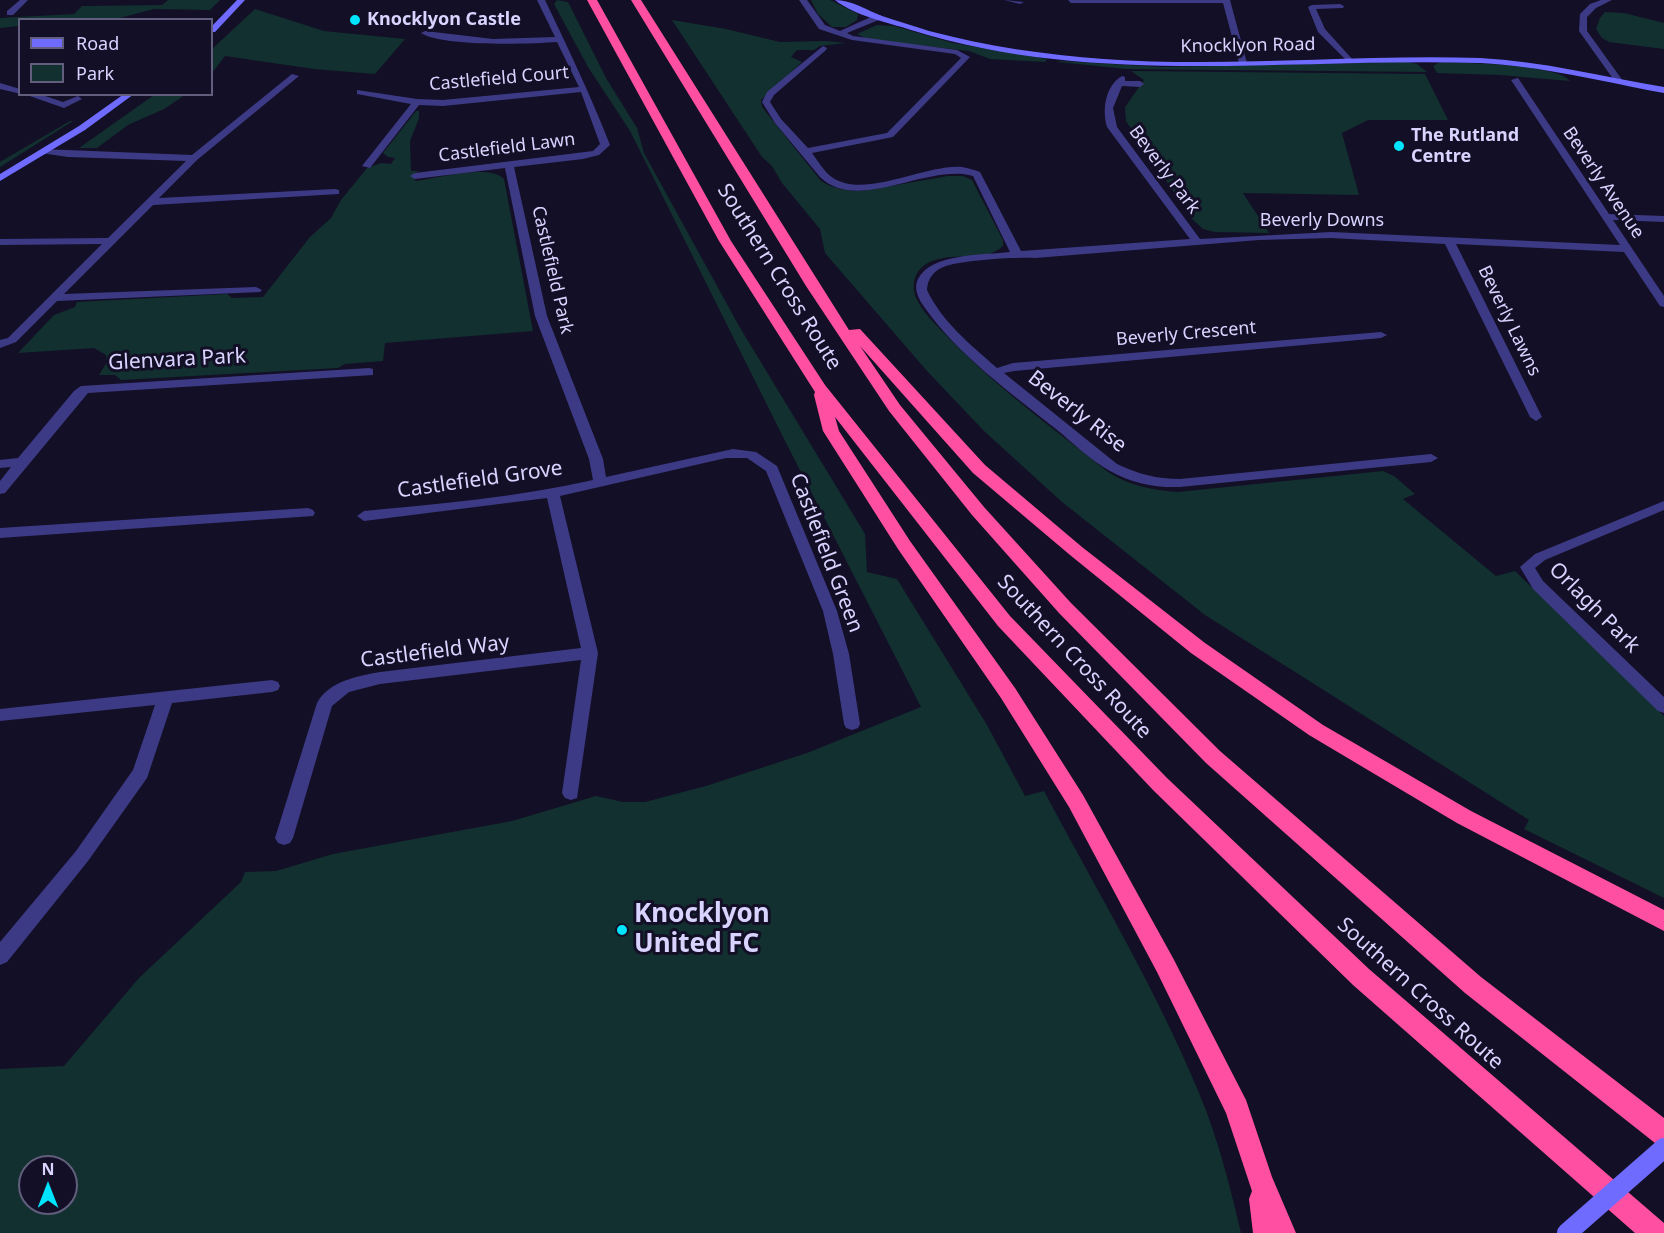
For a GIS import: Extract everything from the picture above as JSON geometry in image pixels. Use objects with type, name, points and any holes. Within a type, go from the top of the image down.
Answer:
[{"type":"highway","name":"Southern Cross Route","points":[[592,0],[725,241],[819,387],[1004,621],[1160,784],[1361,977],[1655,1233]]},
{"type":"highway","name":"Southern Cross Route","points":[[636,0],[813,286],[894,408],[978,511],[1065,608],[1213,757],[1473,985],[1664,1134]]},
{"type":"highway","points":[[813,286],[979,469],[1159,619],[1316,730],[1464,818],[1659,917]]},
{"type":"highway","points":[[819,387],[831,431],[904,545],[1008,693],[1076,801],[1165,965],[1237,1109],[1260,1179],[1283,1233]]},
{"type":"highway","points":[[1260,1179],[1266,1233]]},
{"type":"street","points":[[9,13],[24,0]]},
{"type":"street","points":[[213,29],[242,0]]},
{"type":"street","points":[[541,0],[584,89]]},
{"type":"street","points":[[803,0],[822,27],[839,34],[865,41],[961,53],[966,58],[890,135],[806,151]]},
{"type":"street","name":"Knocklyon Road","points":[[839,0],[878,17],[964,42],[1043,55],[1139,63],[1423,59],[1503,62],[1664,90]]},
{"type":"street","points":[[1008,0],[1020,2]]},
{"type":"street","points":[[1608,0],[1593,6],[1583,16],[1583,31],[1619,81]]},
{"type":"street","points":[[1071,1],[1226,1],[1243,63]]},
{"type":"street","points":[[1340,6],[1312,7],[1314,16],[1325,36],[1349,60]]},
{"type":"street","points":[[839,34],[878,17]]},
{"type":"street","points":[[425,33],[460,40],[497,43],[561,39]]},
{"type":"street","points":[[823,48],[770,94],[766,102],[827,178],[841,186],[869,186],[959,171],[972,171],[977,174],[1017,254]]},
{"type":"street","points":[[0,344],[12,340],[56,298],[194,158],[295,76]]},
{"type":"street","name":"Beverly Avenue","points":[[1515,80],[1664,304]]},
{"type":"street","name":"Beverly Park","points":[[1140,84],[1121,81],[1108,103],[1108,116],[1112,127],[1197,242]]},
{"type":"street","points":[[0,86],[18,91]]},
{"type":"street","name":"Castlefield Court","points":[[360,92],[417,102],[457,102],[584,89]]},
{"type":"street","name":"Castlefield Lawn","points":[[415,176],[583,156],[602,149],[604,140],[584,89]]},
{"type":"street","points":[[35,96],[64,105],[78,99]]},
{"type":"street","points":[[0,177],[127,96]]},
{"type":"street","name":"Castlefield Court","points":[[367,166],[417,102]]},
{"type":"street","points":[[44,151],[68,154],[194,158]]},
{"type":"street","name":"Castlefield Park","points":[[509,165],[540,316],[596,459],[600,483]]},
{"type":"street","points":[[149,202],[335,192]]},
{"type":"street","points":[[1607,217],[1664,219]]},
{"type":"street","name":"Beverly Downs","points":[[1017,254],[1035,255],[1197,242],[1331,235],[1627,249]]},
{"type":"street","name":"Beverly Lawns","points":[[1449,240],[1536,417]]},
{"type":"street","points":[[0,242],[110,241]]},
{"type":"street","name":"Beverly Rise","points":[[1017,254],[943,263],[925,275],[921,291],[930,308],[972,353],[1112,467],[1150,483],[1180,483],[1431,458]]},
{"type":"street","points":[[56,298],[256,290]]},
{"type":"street","name":"Beverly Crescent","points":[[995,372],[1013,367],[1381,335]]},
{"type":"street","name":"Glenvara Park","points":[[0,490],[78,394],[85,389],[369,372]]},
{"type":"street","name":"Castlefield Green","points":[[600,483],[738,452],[751,454],[768,464],[830,610],[841,654],[852,724]]},
{"type":"street","points":[[0,464],[22,462]]},
{"type":"street","name":"Castlefield Grove","points":[[364,516],[461,506],[553,493],[600,483]]},
{"type":"street","points":[[553,493],[590,653],[571,793]]},
{"type":"street","name":"Orlagh Park","points":[[1664,505],[1540,557],[1527,567],[1538,585],[1664,707]]},
{"type":"street","points":[[0,533],[308,513]]},
{"type":"street","name":"Castlefield Way","points":[[284,838],[325,703],[331,695],[342,688],[357,682],[380,678],[590,653]]},
{"type":"street","points":[[0,715],[272,686]]},
{"type":"street","points":[[0,956],[82,856],[141,773],[165,699]]},
{"type":"street","points":[[1567,1233],[1664,1148]]},
{"type":"green space","points":[[168,0],[220,0],[210,10],[154,9],[120,18],[18,18],[18,26],[0,28],[0,18],[74,14],[82,6],[162,5]]},
{"type":"green space","name":"Knocklyon United FC","points":[[557,0],[568,2],[606,78],[637,128],[644,153],[739,326],[865,534],[867,572],[897,579],[987,725],[1025,796],[1044,791],[1145,978],[1182,1054],[1212,1127],[1241,1233],[0,1233],[0,1069],[64,1066],[139,978],[241,882],[245,872],[276,871],[333,854],[512,821],[596,796],[623,802],[645,802],[706,786],[807,753],[921,707],[630,131],[588,67],[554,4]]},
{"type":"green space","points":[[811,0],[830,0],[858,14],[857,20],[846,27],[832,27],[818,14]]},
{"type":"green space","points":[[255,9],[324,31],[405,39],[375,74],[314,69],[225,56],[213,72],[213,48]]},
{"type":"green space","points":[[1605,12],[1624,13],[1664,23],[1664,49],[1609,42],[1602,38],[1596,29]]},
{"type":"green space","points":[[672,20],[726,29],[780,42],[846,43],[820,46],[814,50],[797,50],[791,57],[802,62],[761,100],[762,107],[821,181],[836,188],[862,191],[948,176],[963,176],[972,180],[1003,240],[1003,246],[985,255],[952,257],[930,262],[916,275],[914,290],[916,298],[932,321],[963,352],[1024,406],[1108,472],[1141,487],[1178,492],[1383,471],[1394,476],[1415,494],[1403,499],[1496,576],[1515,571],[1664,716],[1664,898],[1524,829],[1529,820],[1205,615],[1062,502],[984,431],[927,371],[825,253],[820,229],[782,183],[772,166],[762,157]]},
{"type":"green space","points":[[877,25],[894,26],[953,43],[1047,59],[1045,62],[990,59],[969,51],[881,41],[857,34]]},
{"type":"green space","points":[[1059,61],[1163,67],[1408,62],[1417,64],[1427,72],[1127,69]]},
{"type":"green space","points":[[1440,62],[1529,68],[1562,75],[1570,81],[1437,73],[1433,66]]},
{"type":"green space","points":[[1131,71],[1425,74],[1448,120],[1368,120],[1342,133],[1359,195],[1243,193],[1269,233],[1215,232],[1203,229],[1192,219],[1126,121],[1125,107],[1144,80]]},
{"type":"green space","points":[[153,96],[184,96],[164,109],[128,125],[97,148],[79,148]]},
{"type":"green space","points":[[416,111],[419,111],[419,118],[410,141],[411,171],[419,171],[415,173],[415,181],[474,172],[496,174],[504,179],[533,331],[385,343],[383,361],[345,364],[338,368],[121,380],[115,375],[99,375],[107,362],[106,355],[94,348],[18,353],[54,315],[75,307],[77,302],[227,294],[232,298],[263,297],[310,237],[331,218],[341,200],[367,168],[381,163],[391,164],[395,158],[383,153]]},
{"type":"green space","points":[[73,121],[0,167],[0,162]]},
{"type":"place","name":"Knocklyon Castle","points":[[355,20]]},
{"type":"place","name":"The Rutland Centre","points":[[1399,146]]},
{"type":"place","name":"Knocklyon United FC","points":[[622,930]]}]
